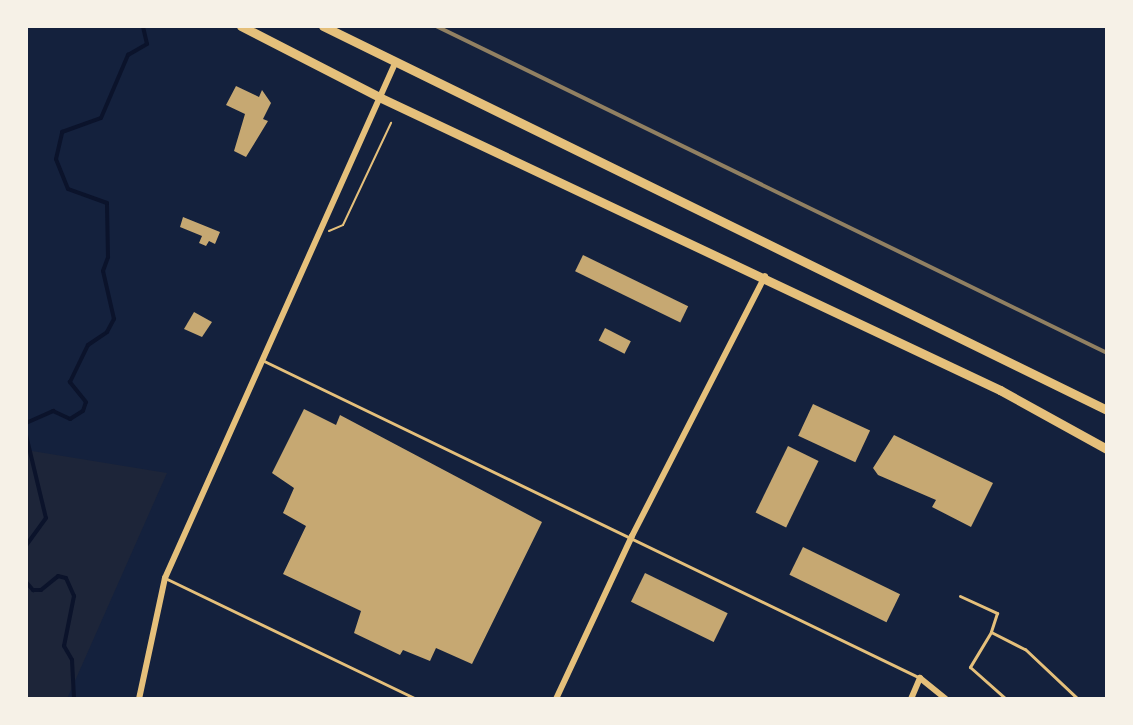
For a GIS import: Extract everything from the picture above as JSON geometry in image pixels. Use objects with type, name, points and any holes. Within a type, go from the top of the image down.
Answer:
[{"type":"main road","points":[[241,26],[379,97],[765,276],[1000,390],[1107,449]]},
{"type":"main road","points":[[323,26],[1107,410]]},
{"type":"street","points":[[139,699],[165,578],[396,61]]},
{"type":"street","points":[[556,699],[632,536],[765,276]]},
{"type":"street","points":[[911,699],[920,678],[946,699]]},
{"type":"lane","points":[[263,360],[920,678]]},
{"type":"lane","points":[[165,578],[416,699]]},
{"type":"lane","points":[[960,596],[997,613],[991,632],[970,667],[1006,699]]},
{"type":"lane","points":[[991,632],[1025,649],[1078,699]]},
{"type":"path","points":[[317,236],[343,225],[391,123]]},
{"type":"shaded area","points":[[26,450],[167,473],[67,699],[26,699]]},
{"type":"building","points":[[236,86],[259,97],[262,90],[271,103],[263,119],[268,121],[246,157],[234,151],[245,114],[226,105]]},
{"type":"building","points":[[183,217],[220,232],[215,244],[209,241],[206,246],[199,243],[202,236],[180,227]]},
{"type":"building","points":[[583,255],[688,306],[680,322],[575,271]]},
{"type":"building","points":[[194,312],[212,322],[202,337],[184,329]]},
{"type":"building","points":[[605,328],[631,341],[624,354],[599,340]]},
{"type":"building","points":[[813,404],[870,431],[855,462],[798,436]]},
{"type":"building","points":[[304,409],[336,425],[340,415],[542,522],[472,664],[436,648],[430,661],[403,650],[400,655],[354,633],[361,611],[283,574],[306,526],[283,513],[294,488],[272,473]]},
{"type":"building","points":[[894,435],[993,483],[971,527],[932,507],[936,500],[878,475],[873,468]]},
{"type":"building","points":[[788,446],[819,461],[786,527],[756,513]]},
{"type":"building","points":[[803,547],[900,594],[886,622],[789,575]]},
{"type":"building","points":[[645,573],[728,613],[714,642],[631,602]]},
{"type":"waterway","points":[[26,423],[53,411],[70,419],[83,411],[86,402],[70,382],[88,345],[107,332],[114,319],[103,271],[108,257],[107,203],[68,189],[56,159],[62,132],[101,118],[128,55],[147,44],[143,26]]},
{"type":"waterway","points":[[26,435],[46,518],[26,546]]},
{"type":"waterway","points":[[26,582],[33,590],[41,590],[58,576],[66,578],[74,596],[64,646],[72,660],[74,699]]},
{"type":"railway","points":[[436,26],[1107,353]]}]
